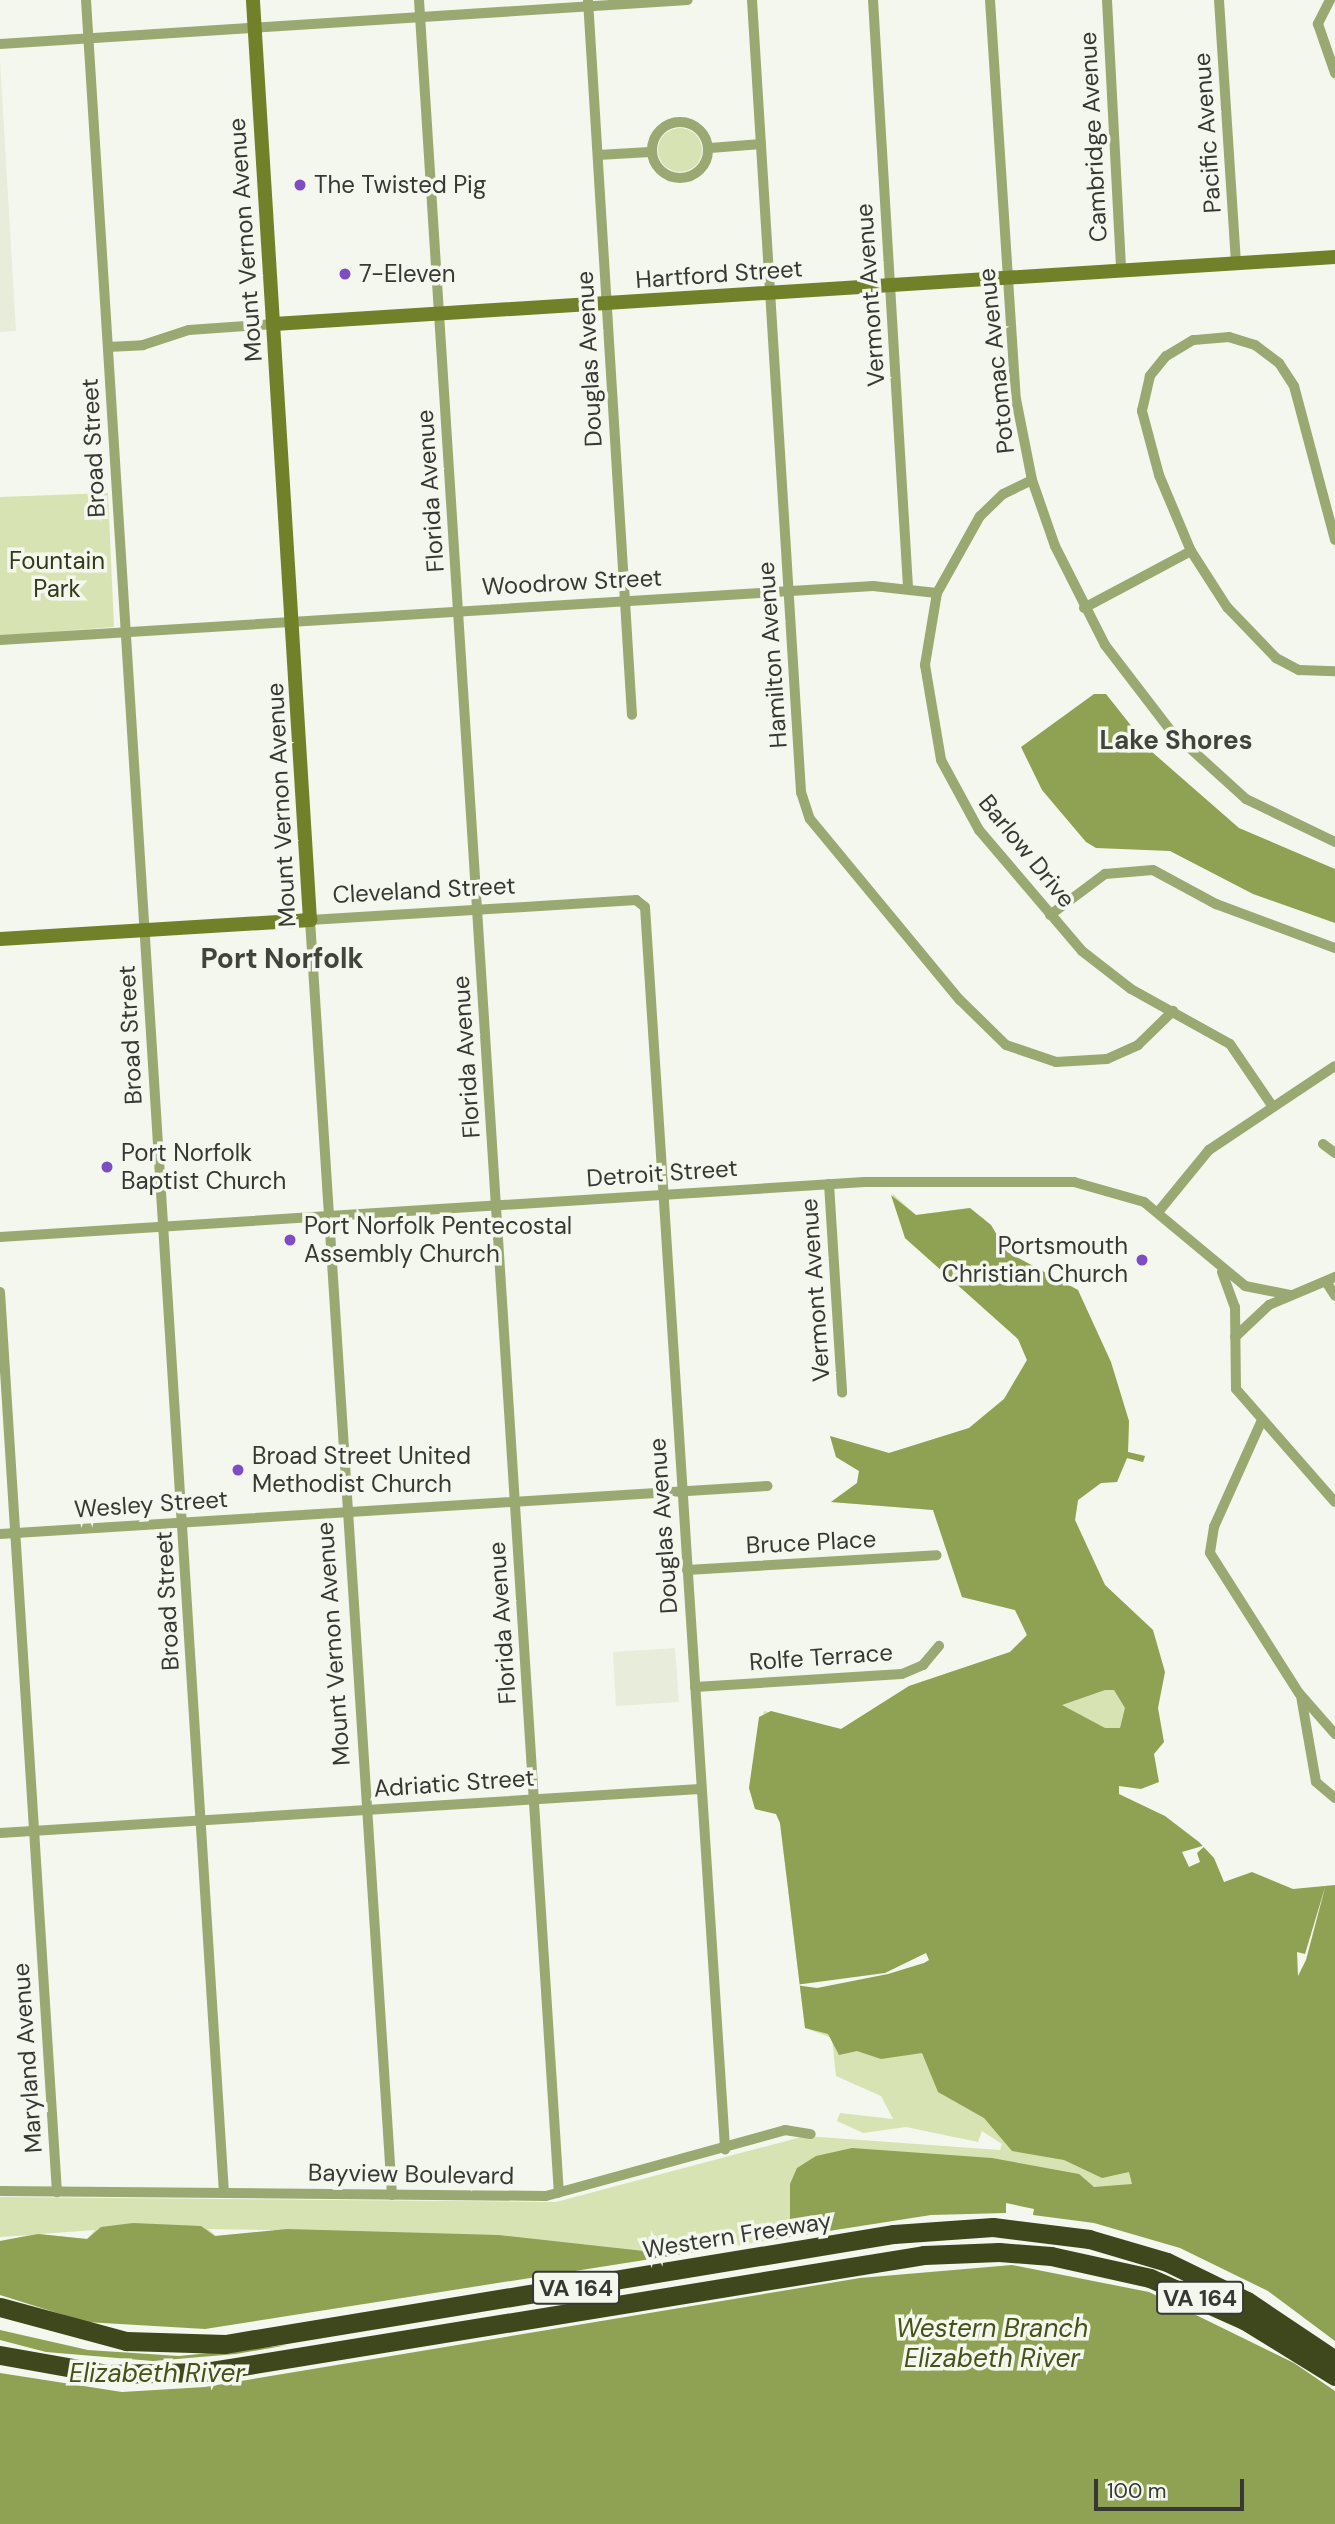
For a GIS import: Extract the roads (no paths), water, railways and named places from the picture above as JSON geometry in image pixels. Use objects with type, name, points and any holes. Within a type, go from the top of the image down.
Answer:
[{"type":"highway","name":"Western Freeway","points":[[0,2307],[126,2341],[263,2340],[894,2234],[993,2227],[1089,2239],[1167,2262],[1247,2301],[1335,2360]]},
{"type":"highway","name":"Western Freeway","points":[[0,2355],[107,2374],[205,2372],[924,2255],[989,2252],[1051,2256],[1150,2278],[1244,2320],[1335,2376]]},
{"type":"highway","points":[[0,2316],[82,2340],[126,2341]]},
{"type":"street","name":"Broad Street","points":[[86,0],[224,2193]]},
{"type":"street","name":"Mount Vernon Avenue","points":[[253,0],[392,2194]]},
{"type":"street","name":"Florida Avenue","points":[[419,0],[559,2193]]},
{"type":"street","points":[[0,44],[421,18],[588,3],[688,0]]},
{"type":"street","name":"Hamilton Avenue","points":[[752,0],[802,792],[810,819],[967,1007],[1006,1045],[1073,1063],[1138,1045],[1173,1011]]},
{"type":"street","name":"Vermont Avenue","points":[[873,0],[908,587]]},
{"type":"street","name":"Potomac Avenue","points":[[990,0],[1016,399],[1032,480],[1084,608],[1147,704],[1225,783],[1268,814],[1335,842]]},
{"type":"street","name":"Cambridge Avenue","points":[[1107,0],[1121,271]]},
{"type":"street","name":"Pacific Avenue","points":[[1219,0],[1236,263]]},
{"type":"street","points":[[1330,0],[1318,24],[1335,74]]},
{"type":"street","name":"Douglas Avenue","points":[[588,3],[632,715]]},
{"type":"street","points":[[679,123],[700,130],[710,148],[703,167],[682,176],[660,170],[650,152],[658,133],[679,123]]},
{"type":"street","points":[[710,148],[761,144]]},
{"type":"street","points":[[598,155],[650,152]]},
{"type":"street","name":"Hartford Street","points":[[108,346],[143,345],[189,330],[1335,257]]},
{"type":"street","points":[[1335,540],[1287,374],[1255,345],[1215,336],[1166,356],[1143,401],[1159,475],[1191,551],[1227,607],[1276,658],[1299,670],[1335,671]]},
{"type":"street","name":"Barlow Drive","points":[[1032,480],[980,516],[937,593],[925,665],[942,760],[979,830],[1051,915],[1110,974],[1230,1044],[1273,1107]]},
{"type":"street","points":[[1084,608],[1191,551]]},
{"type":"street","name":"Woodrow Street","points":[[0,640],[789,591],[908,587],[937,593]]},
{"type":"street","points":[[1051,915],[1105,874],[1153,870],[1216,904],[1335,948]]},
{"type":"street","name":"Douglas Avenue","points":[[641,901],[725,2149]]},
{"type":"street","name":"Cleveland Street","points":[[0,939],[641,901]]},
{"type":"street","points":[[1159,1210],[1209,1150],[1335,1066]]},
{"type":"street","points":[[1323,1144],[1335,1153]]},
{"type":"street","name":"Detroit Street","points":[[0,1237],[829,1184],[1074,1182],[1159,1210],[1220,1270],[1245,1286],[1291,1295]]},
{"type":"street","name":"Vermont Avenue","points":[[829,1184],[842,1393]]},
{"type":"street","points":[[1220,1270],[1232,1292],[1236,1390],[1335,1502]]},
{"type":"street","points":[[1235,1336],[1269,1305],[1291,1295],[1331,1280],[1335,1296]]},
{"type":"street","name":"Maryland Avenue","points":[[0,1293],[57,2192]]},
{"type":"street","points":[[1262,1420],[1214,1527],[1210,1553],[1299,1693],[1335,1734]]},
{"type":"street","name":"Wesley Street","points":[[0,1534],[766,1486]]},
{"type":"street","name":"Bruce Place","points":[[687,1570],[937,1555]]},
{"type":"street","name":"Rolfe Terrace","points":[[695,1687],[902,1674],[923,1665],[939,1646]]},
{"type":"street","points":[[1299,1693],[1316,1782],[1335,1798]]},
{"type":"street","name":"Adriatic Street","points":[[0,1833],[700,1789]]},
{"type":"street","name":"Bayview Boulevard","points":[[0,2191],[559,2193],[725,2149],[785,2130],[811,2134]]},
{"type":"water","points":[[1094,694],[1106,694],[1152,752],[1239,828],[1335,869],[1335,923],[1253,894],[1170,851],[1096,848],[1086,842],[1042,790],[1021,747]]},
{"type":"water","name":"Western Branch Elizabeth River","points":[[891,1195],[916,1215],[970,1208],[991,1225],[1007,1252],[1078,1290],[1111,1362],[1129,1421],[1128,1452],[1145,1456],[1143,1462],[1127,1458],[1117,1482],[1101,1483],[1078,1500],[1075,1520],[1105,1585],[1153,1630],[1165,1672],[1158,1708],[1164,1742],[1154,1754],[1159,1782],[1141,1789],[1119,1786],[1119,1794],[1165,1816],[1199,1842],[1214,1858],[1224,1882],[1252,1872],[1293,1889],[1335,1885],[1335,2524],[0,2524],[0,2241],[38,2234],[87,2239],[101,2227],[133,2223],[201,2226],[215,2236],[287,2229],[498,2235],[653,2252],[758,2244],[790,2231],[790,2184],[797,2168],[816,2156],[852,2148],[992,2158],[1079,2174],[1094,2187],[1132,2184],[1129,2172],[1102,2178],[1064,2160],[1012,2151],[984,2118],[938,2092],[922,2053],[881,2059],[857,2051],[839,2055],[828,2034],[805,2028],[780,1823],[776,1814],[755,1809],[749,1788],[759,1717],[771,1711],[841,1729],[909,1686],[1010,1652],[1027,1635],[1015,1610],[962,1597],[933,1510],[831,1502],[857,1483],[859,1471],[836,1457],[830,1436],[889,1453],[969,1428],[1004,1399],[1027,1360],[1018,1339],[905,1238]],"holes":[[[1105,1690],[1114,1690],[1125,1708],[1120,1728],[1105,1728],[1062,1705]]]},
{"type":"place","name":"The Twisted Pig","points":[[300,185]]},
{"type":"place","name":"7-Eleven","points":[[345,274]]},
{"type":"place","name":"Port Norfolk Baptist Church","points":[[107,1167]]},
{"type":"place","name":"Port Norfolk Pentecostal Assembly Church","points":[[290,1240]]},
{"type":"place","name":"Portsmouth Christian Church","points":[[1142,1260]]},
{"type":"place","name":"Broad Street United Methodist Church","points":[[238,1470]]},
{"type":"district","name":"Lake Shores","points":[[1176,741]]},
{"type":"district","name":"Port Norfolk","points":[[282,959]]},
{"type":"park label","name":"Fountain Park","points":[[57,575]]},
{"type":"water label","name":"Elizabeth River","points":[[157,2374]]}]
